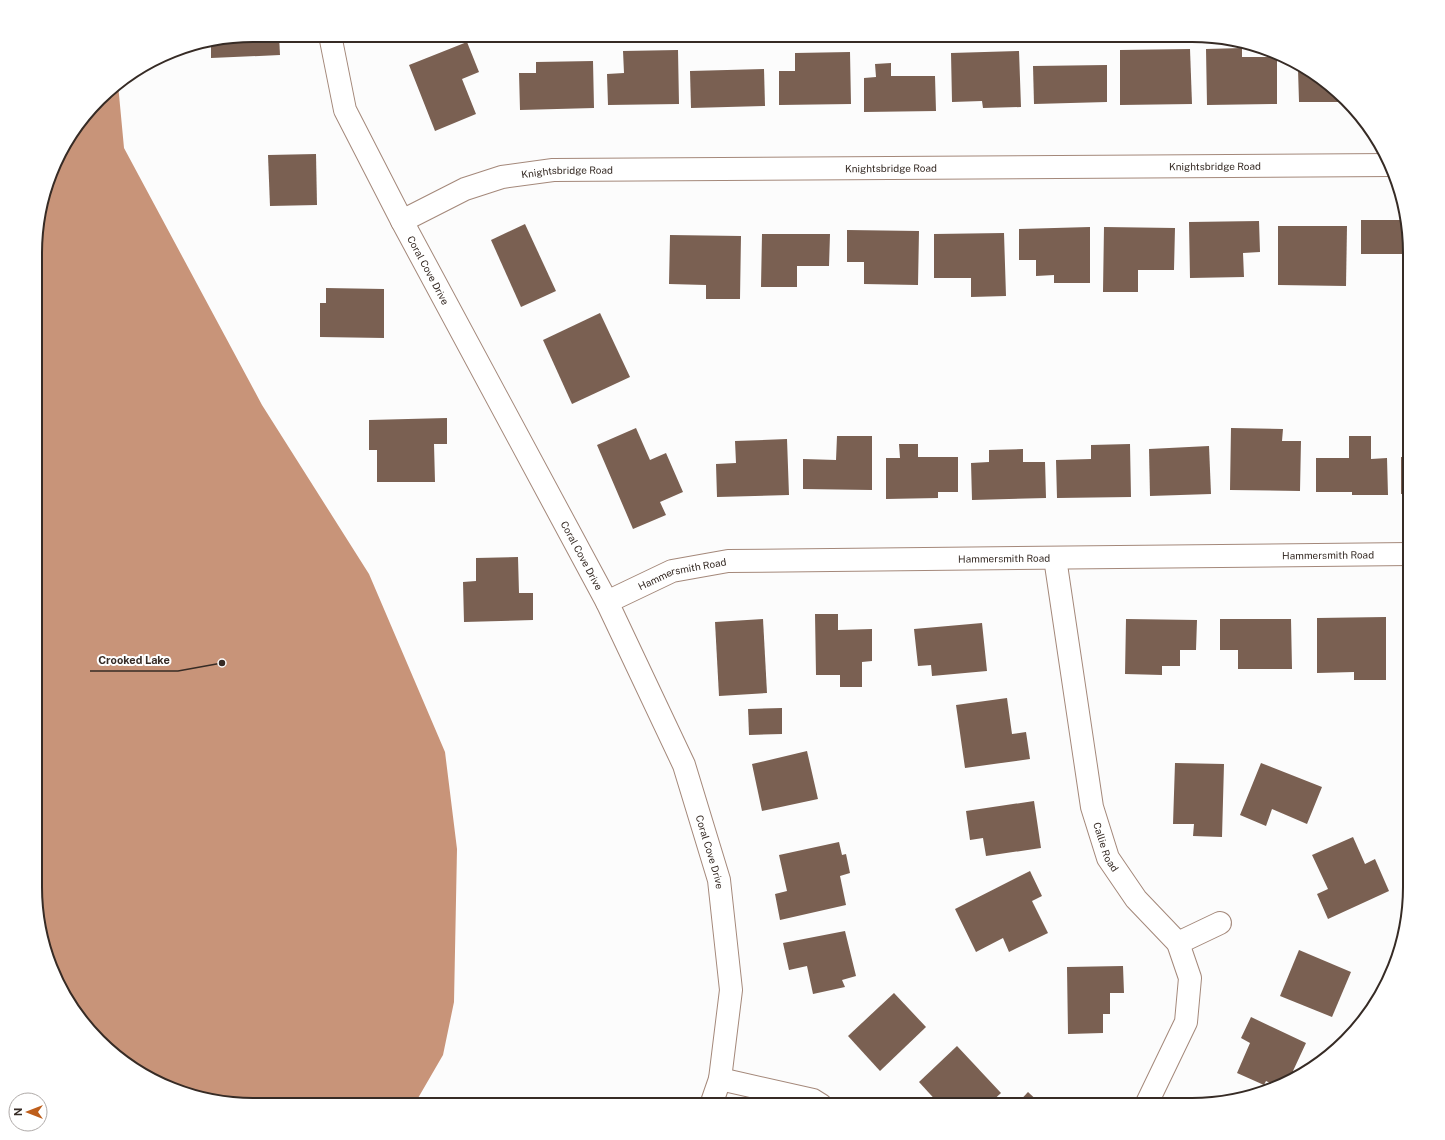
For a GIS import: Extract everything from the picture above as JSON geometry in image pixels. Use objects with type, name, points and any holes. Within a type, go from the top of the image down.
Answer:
[{"type":"street","name":"Coral Cove Drive","points":[[331,42],[345,110],[402,221],[607,602],[684,765],[719,880],[731,990],[720,1079],[713,1098]]},
{"type":"street","name":"Knightsbridge Road","points":[[402,221],[465,189],[502,177],[553,170],[1384,165]]},
{"type":"street","name":"Hammersmith Road","points":[[607,602],[672,571],[728,561],[1403,554]]},
{"type":"street","name":"Callie Road","points":[[1055,558],[1092,807],[1108,858],[1136,899],[1178,943],[1190,978],[1186,1022],[1149,1098]]},
{"type":"street","points":[[1178,943],[1220,923]]},
{"type":"street","points":[[720,1079],[804,1098]]},
{"type":"shaded area","points":[[119,91],[124,148],[262,405],[369,574],[445,752],[457,849],[454,1002],[443,1055],[418,1098],[239,1098],[199,1091],[172,1082],[148,1070],[114,1046],[94,1026],[78,1004],[70,992],[53,955],[46,928],[42,901],[42,239],[46,212],[53,185],[70,148],[94,114]]},
{"type":"building","points":[[239,42],[279,42],[280,55],[211,58],[211,46]]},
{"type":"building","points":[[467,42],[479,72],[462,79],[476,114],[435,131],[409,65]]},
{"type":"building","points":[[1242,48],[1242,57],[1270,57],[1277,60],[1277,104],[1207,105],[1206,49]]},
{"type":"building","points":[[1190,49],[1192,104],[1120,105],[1120,50]]},
{"type":"building","points":[[678,50],[679,104],[608,105],[607,74],[624,73],[623,51]]},
{"type":"building","points":[[1019,51],[1021,107],[983,108],[982,101],[952,102],[951,53]]},
{"type":"building","points":[[850,52],[851,104],[779,105],[779,71],[795,71],[795,53]]},
{"type":"building","points":[[593,61],[594,108],[520,110],[519,73],[536,73],[536,62]]},
{"type":"building","points":[[891,63],[891,76],[935,76],[936,111],[864,112],[864,78],[876,77],[875,64]]},
{"type":"building","points":[[1107,65],[1107,102],[1034,104],[1033,66]]},
{"type":"building","points":[[764,69],[765,106],[691,108],[690,71]]},
{"type":"building","points":[[1298,71],[1331,94],[1339,102],[1299,102]]},
{"type":"building","points":[[316,154],[317,205],[270,206],[268,155]]},
{"type":"building","points":[[1361,220],[1400,220],[1403,239],[1403,254],[1361,254]]},
{"type":"building","points":[[1259,221],[1260,252],[1243,253],[1244,277],[1190,278],[1189,222]]},
{"type":"building","points":[[525,224],[556,291],[521,307],[491,240]]},
{"type":"building","points":[[1278,226],[1347,226],[1346,286],[1278,285]]},
{"type":"building","points":[[1090,227],[1090,283],[1054,283],[1054,275],[1036,276],[1036,260],[1019,260],[1019,229]]},
{"type":"building","points":[[1104,227],[1175,228],[1174,270],[1138,270],[1138,292],[1103,292]]},
{"type":"building","points":[[847,230],[919,231],[918,285],[864,284],[864,262],[847,262]]},
{"type":"building","points":[[1004,233],[1006,296],[971,297],[971,278],[934,278],[934,234]]},
{"type":"building","points":[[762,234],[830,234],[829,266],[797,266],[797,287],[761,287]]},
{"type":"building","points":[[670,235],[741,236],[740,299],[706,299],[706,285],[669,284]]},
{"type":"building","points":[[326,288],[384,289],[384,338],[320,337],[320,303],[326,303]]},
{"type":"building","points":[[600,313],[630,377],[572,404],[543,340]]},
{"type":"building","points":[[447,418],[447,444],[434,444],[435,482],[377,482],[377,450],[369,450],[369,420]]},
{"type":"building","points":[[636,428],[650,460],[666,453],[683,492],[660,502],[666,515],[633,529],[597,445]]},
{"type":"building","points":[[1231,428],[1283,429],[1282,441],[1301,441],[1300,491],[1230,490]]},
{"type":"building","points":[[837,436],[872,436],[872,490],[803,489],[803,459],[836,460]]},
{"type":"building","points":[[1349,436],[1371,436],[1371,459],[1387,458],[1388,495],[1352,495],[1352,492],[1316,492],[1316,458],[1349,458]]},
{"type":"building","points":[[787,439],[789,495],[717,497],[716,464],[736,463],[735,441]]},
{"type":"building","points":[[899,444],[918,444],[918,457],[958,457],[958,492],[938,492],[938,498],[886,499],[886,458],[900,458]]},
{"type":"building","points":[[1130,444],[1131,497],[1057,498],[1056,460],[1091,459],[1091,445]]},
{"type":"building","points":[[1209,446],[1211,494],[1150,496],[1149,449]]},
{"type":"building","points":[[1023,449],[1023,462],[1045,462],[1046,498],[972,500],[971,463],[989,462],[989,450]]},
{"type":"building","points":[[1401,457],[1403,457],[1403,494],[1401,494]]},
{"type":"building","points":[[518,557],[519,593],[533,593],[533,620],[464,622],[463,582],[476,581],[476,558]]},
{"type":"building","points":[[815,614],[838,614],[838,630],[872,629],[872,661],[862,662],[862,687],[840,687],[840,675],[816,675]]},
{"type":"building","points":[[1386,617],[1386,680],[1354,680],[1354,672],[1317,673],[1317,618]]},
{"type":"building","points":[[763,619],[767,693],[719,696],[715,622]]},
{"type":"building","points":[[1126,619],[1197,620],[1196,650],[1180,650],[1180,666],[1162,666],[1162,675],[1125,674]]},
{"type":"building","points":[[1220,619],[1291,619],[1292,669],[1238,669],[1238,650],[1220,650]]},
{"type":"building","points":[[982,623],[987,671],[932,676],[931,665],[918,666],[914,629]]},
{"type":"building","points":[[1007,698],[1012,734],[1026,732],[1030,759],[965,768],[956,705]]},
{"type":"building","points":[[782,708],[782,734],[749,735],[748,709]]},
{"type":"building","points":[[807,751],[818,799],[762,811],[752,764]]},
{"type":"building","points":[[1175,763],[1224,764],[1222,837],[1193,836],[1194,824],[1173,824]]},
{"type":"building","points":[[1261,763],[1322,787],[1307,824],[1272,809],[1266,826],[1240,815]]},
{"type":"building","points":[[1034,801],[1041,848],[986,856],[983,838],[970,840],[966,811]]},
{"type":"building","points":[[1353,837],[1365,864],[1375,859],[1389,891],[1328,919],[1317,894],[1328,889],[1312,855]]},
{"type":"building","points":[[839,842],[842,855],[846,854],[850,873],[840,876],[846,905],[780,920],[775,894],[787,891],[779,855]]},
{"type":"building","points":[[1030,871],[1042,896],[1032,901],[1048,933],[1009,952],[1003,938],[976,952],[955,909]]},
{"type":"building","points":[[845,931],[856,976],[842,980],[845,987],[813,994],[807,966],[789,970],[783,943]]},
{"type":"building","points":[[1299,950],[1351,972],[1332,1017],[1280,996]]},
{"type":"building","points":[[1123,966],[1124,993],[1110,993],[1110,1014],[1103,1014],[1103,1033],[1068,1034],[1067,967]]},
{"type":"building","points":[[894,993],[926,1027],[880,1071],[848,1036]]},
{"type":"building","points":[[1251,1017],[1306,1043],[1294,1072],[1270,1083],[1266,1081],[1264,1085],[1237,1073],[1250,1043],[1241,1038]]},
{"type":"building","points":[[957,1046],[1001,1093],[996,1098],[934,1098],[919,1082]]},
{"type":"building","points":[[1028,1092],[1034,1098],[1022,1098]]},
{"type":"place","name":"Crooked Lake","points":[[222,663]]}]
